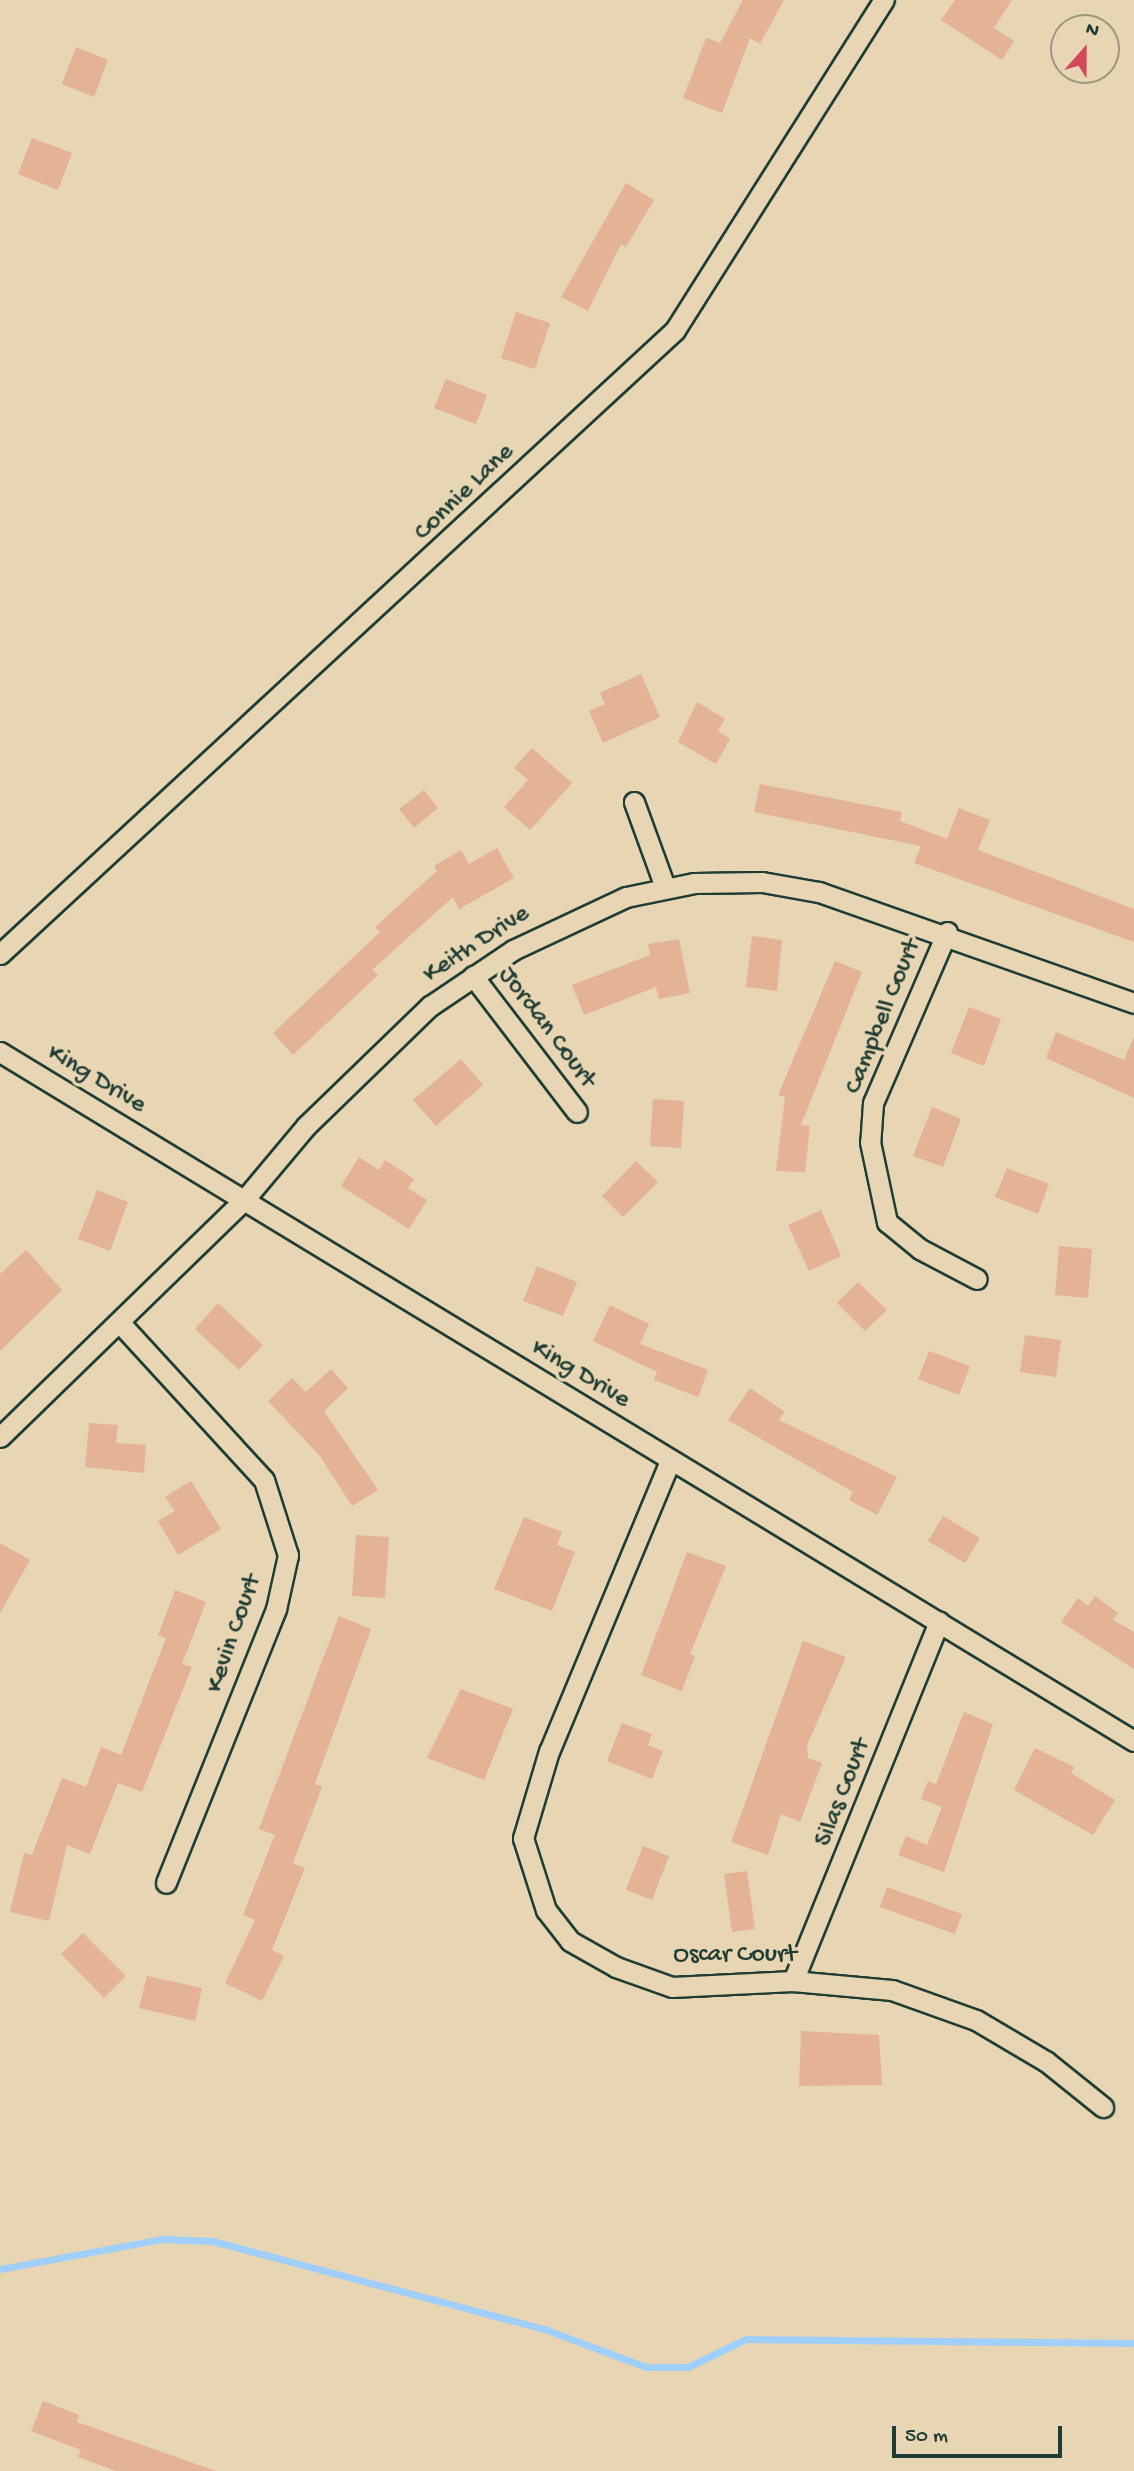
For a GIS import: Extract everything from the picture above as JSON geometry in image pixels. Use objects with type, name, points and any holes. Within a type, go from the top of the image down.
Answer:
[{"type":"street","name":"Connie Lane","points":[[0,954],[676,330],[884,0]]},
{"type":"street","points":[[634,802],[665,887]]},
{"type":"street","name":"Keith Drive","points":[[0,1437],[244,1200],[306,1126],[430,1006],[473,976],[563,922],[665,887],[762,882],[819,892],[947,932],[1134,1003]]},
{"type":"street","name":"Campbell Court","points":[[947,932],[873,1103],[870,1142],[887,1222],[920,1249],[977,1279]]},
{"type":"street","name":"Jordan Court","points":[[473,976],[577,1112]]},
{"type":"street","name":"King Drive","points":[[0,1052],[1134,1741]]},
{"type":"street","name":"Kevin Court","points":[[120,1323],[264,1480],[288,1555],[276,1609],[166,1883]]},
{"type":"street","name":"Oscar Court","points":[[670,1461],[549,1751],[523,1838],[546,1910],[570,1941],[616,1967],[672,1987],[793,1981],[892,1990],[976,2020],[1047,2062],[1103,2107]]},
{"type":"street","name":"Silas Court","points":[[793,1981],[939,1622]]},
{"type":"building","points":[[743,0],[784,0],[760,44],[750,38],[722,113],[683,98],[706,38],[720,43]]},
{"type":"building","points":[[955,0],[1012,0],[994,28],[1014,41],[1002,60],[941,20]]},
{"type":"building","points":[[76,47],[108,60],[94,97],[62,84]]},
{"type":"building","points":[[32,138],[72,153],[58,190],[18,174]]},
{"type":"building","points":[[626,183],[654,200],[626,247],[621,244],[588,311],[561,297]]},
{"type":"building","points":[[516,312],[550,323],[535,369],[501,358]]},
{"type":"building","points":[[446,379],[487,395],[476,424],[434,408]]},
{"type":"building","points":[[641,674],[660,717],[603,743],[589,711],[605,704],[600,693]]},
{"type":"building","points":[[697,702],[725,719],[718,731],[730,739],[716,764],[678,742]]},
{"type":"building","points":[[532,748],[572,783],[530,830],[504,807],[528,780],[514,768]]},
{"type":"building","points":[[760,784],[902,812],[900,821],[947,839],[959,808],[990,820],[978,850],[1134,909],[1134,942],[914,863],[921,846],[754,812]]},
{"type":"building","points":[[424,790],[438,808],[414,828],[399,809]]},
{"type":"building","points":[[497,848],[514,878],[459,909],[453,897],[372,970],[378,975],[293,1055],[273,1033],[380,932],[375,927],[437,871],[434,866],[461,850],[469,864]]},
{"type":"building","points":[[752,936],[782,940],[777,991],[746,987]]},
{"type":"building","points":[[679,939],[690,993],[659,999],[656,987],[584,1015],[572,985],[650,955],[648,944]]},
{"type":"building","points":[[835,961],[862,972],[801,1125],[810,1126],[805,1172],[776,1171],[785,1097],[778,1095]]},
{"type":"building","points":[[969,1007],[1001,1019],[984,1066],[951,1053]]},
{"type":"building","points":[[1056,1032],[1124,1060],[1134,1037],[1134,1098],[1046,1058]]},
{"type":"building","points":[[461,1059],[483,1085],[436,1126],[413,1100]]},
{"type":"building","points":[[653,1099],[684,1101],[681,1148],[650,1146]]},
{"type":"building","points":[[932,1107],[961,1119],[943,1167],[913,1156]]},
{"type":"building","points":[[359,1157],[379,1170],[385,1160],[414,1179],[408,1188],[427,1200],[409,1229],[341,1186]]},
{"type":"building","points":[[636,1161],[658,1182],[623,1217],[602,1196]]},
{"type":"building","points":[[1007,1168],[1049,1184],[1038,1214],[995,1197]]},
{"type":"building","points":[[97,1190],[128,1202],[110,1251],[78,1239]]},
{"type":"building","points":[[821,1210],[841,1256],[809,1271],[788,1225]]},
{"type":"building","points":[[1059,1246],[1092,1249],[1088,1298],[1055,1295]]},
{"type":"building","points":[[26,1250],[62,1290],[0,1351],[0,1274]]},
{"type":"building","points":[[537,1266],[577,1282],[563,1316],[523,1301]]},
{"type":"building","points":[[858,1282],[887,1310],[865,1331],[837,1303]]},
{"type":"building","points":[[218,1303],[263,1345],[239,1370],[195,1329]]},
{"type":"building","points":[[610,1305],[649,1324],[640,1344],[708,1370],[698,1397],[654,1380],[657,1372],[593,1341]]},
{"type":"building","points":[[1025,1335],[1061,1340],[1056,1377],[1020,1372]]},
{"type":"building","points":[[929,1351],[970,1366],[959,1395],[918,1379]]},
{"type":"building","points":[[331,1369],[348,1388],[324,1411],[378,1490],[352,1506],[320,1456],[268,1401],[292,1378],[306,1392]]},
{"type":"building","points":[[750,1388],[785,1412],[779,1420],[897,1477],[877,1515],[849,1500],[853,1492],[728,1420]]},
{"type":"building","points":[[89,1423],[118,1425],[116,1443],[146,1445],[144,1473],[85,1467]]},
{"type":"building","points":[[191,1481],[221,1529],[178,1555],[158,1521],[175,1511],[165,1497]]},
{"type":"building","points":[[943,1516],[980,1538],[965,1563],[928,1541]]},
{"type":"building","points":[[524,1517],[562,1532],[557,1545],[575,1552],[552,1611],[494,1589]]},
{"type":"building","points":[[356,1535],[389,1537],[385,1598],[352,1596]]},
{"type":"building","points":[[0,1543],[30,1560],[0,1613]]},
{"type":"building","points":[[687,1552],[726,1566],[690,1654],[695,1656],[682,1691],[641,1675]]},
{"type":"building","points":[[175,1590],[206,1602],[182,1664],[192,1667],[142,1792],[118,1783],[90,1854],[67,1845],[49,1921],[10,1912],[24,1853],[32,1855],[62,1778],[86,1787],[101,1747],[121,1755],[166,1638],[158,1635]]},
{"type":"building","points":[[1095,1596],[1118,1613],[1113,1620],[1134,1632],[1134,1669],[1061,1622],[1078,1598],[1088,1606]]},
{"type":"building","points":[[339,1616],[371,1629],[315,1784],[322,1787],[293,1863],[305,1868],[272,1950],[284,1956],[262,2001],[225,1983],[255,1920],[243,1915],[275,1835],[259,1829]]},
{"type":"building","points":[[803,1641],[846,1657],[807,1745],[808,1758],[822,1763],[800,1822],[781,1814],[768,1855],[731,1842]]},
{"type":"building","points":[[461,1689],[513,1709],[484,1780],[427,1758]]},
{"type":"building","points":[[964,1712],[993,1724],[944,1872],[898,1855],[906,1836],[927,1845],[942,1807],[921,1799],[928,1781],[936,1784]]},
{"type":"building","points":[[622,1723],[652,1734],[648,1745],[663,1751],[652,1779],[607,1761]]},
{"type":"building","points":[[1035,1748],[1074,1767],[1071,1773],[1115,1800],[1093,1835],[1014,1790]]},
{"type":"building","points":[[643,1846],[669,1856],[652,1900],[626,1890]]},
{"type":"building","points":[[747,1871],[755,1929],[732,1932],[724,1874]]},
{"type":"building","points":[[887,1887],[962,1914],[955,1934],[880,1907]]},
{"type":"building","points":[[83,1933],[126,1976],[104,1998],[61,1954]]},
{"type":"building","points":[[147,1976],[202,1988],[195,2021],[139,2008]]},
{"type":"building","points":[[801,2031],[879,2035],[882,2085],[799,2086]]},
{"type":"building","points":[[43,2401],[79,2415],[77,2422],[216,2471],[116,2471],[78,2457],[81,2450],[31,2431]]},
{"type":"waterway","points":[[0,2269],[162,2239],[213,2241],[547,2330],[646,2367],[688,2367],[746,2339],[1134,2343]]}]
